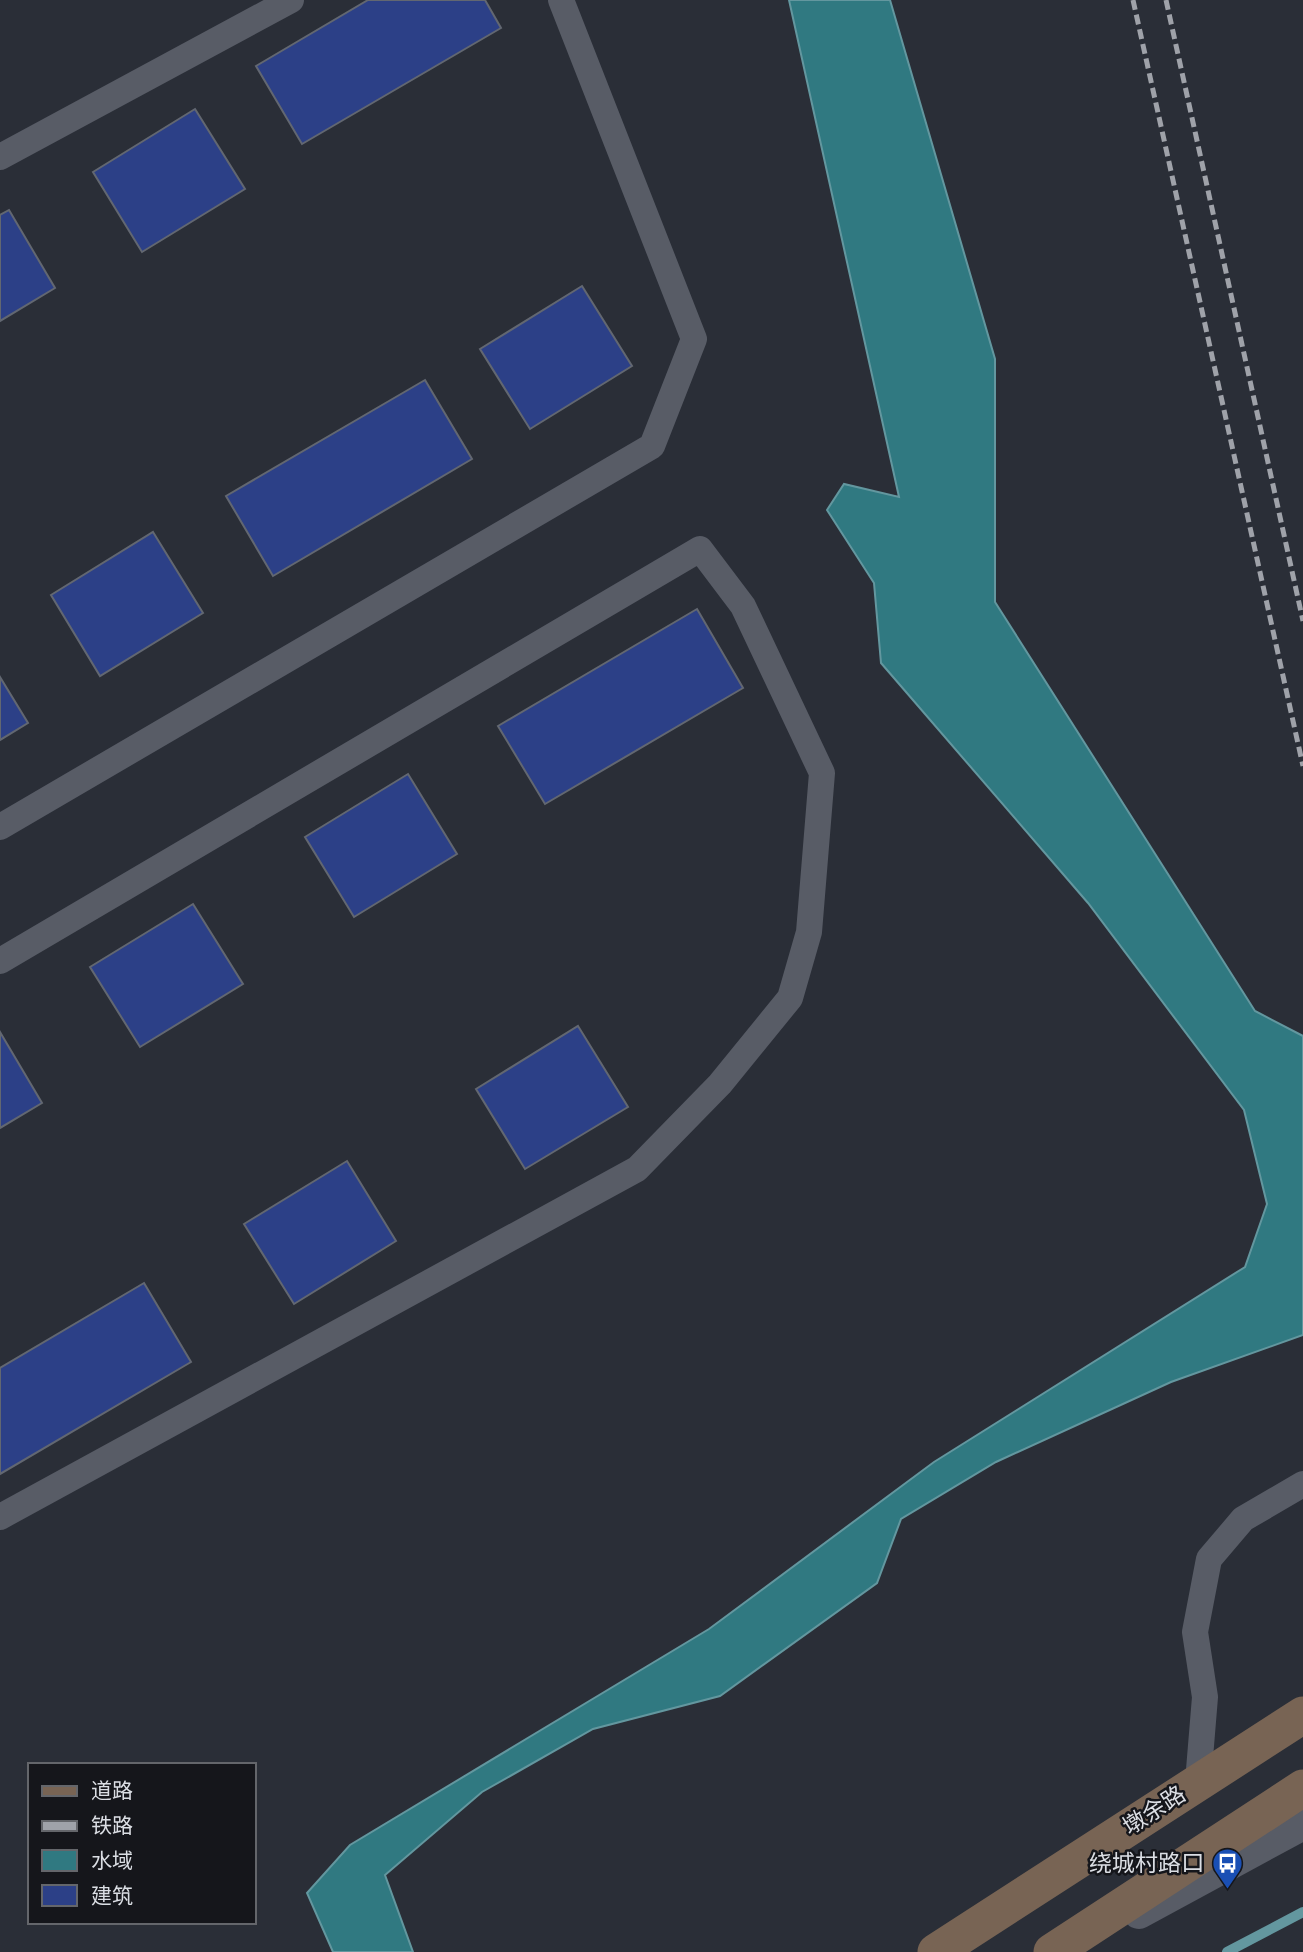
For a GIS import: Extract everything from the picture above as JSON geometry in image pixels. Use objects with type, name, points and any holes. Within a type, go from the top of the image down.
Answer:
[{"type":"main road","name":"墩余路","points":[[936,1952],[1303,1715]]},
{"type":"main road","points":[[1052,1952],[1303,1788]]},
{"type":"street","points":[[0,157],[291,0]]},
{"type":"street","points":[[0,828],[652,446],[694,339],[561,0]]},
{"type":"street","points":[[0,961],[700,549],[743,606],[822,773],[809,932],[790,998],[720,1084],[637,1168],[0,1517]]},
{"type":"street","points":[[1198,1782],[1205,1697],[1195,1632],[1209,1559],[1243,1519],[1303,1484]]},
{"type":"street","points":[[1067,1952],[1303,1824]]},
{"type":"water","points":[[789,0],[890,0],[995,359],[995,602],[1255,1011],[1303,1036],[1303,1335],[1171,1382],[996,1462],[901,1519],[877,1583],[720,1696],[593,1729],[482,1792],[385,1875],[413,1952],[333,1952],[307,1893],[350,1845],[709,1629],[934,1462],[1245,1267],[1267,1204],[1244,1110],[1088,903],[881,663],[874,583],[827,510],[844,484],[899,497]]},
{"type":"building","points":[[368,0],[485,0],[501,28],[302,144],[256,66]]},
{"type":"building","points":[[195,109],[245,189],[142,252],[93,172]]},
{"type":"building","points":[[9,210],[55,288],[0,321],[0,215]]},
{"type":"building","points":[[582,286],[632,366],[530,429],[480,349]]},
{"type":"building","points":[[425,380],[472,459],[273,576],[226,496]]},
{"type":"building","points":[[153,532],[203,613],[100,676],[51,595]]},
{"type":"building","points":[[697,609],[743,688],[545,804],[498,726]]},
{"type":"building","points":[[0,677],[28,723],[0,740]]},
{"type":"building","points":[[408,774],[457,854],[354,917],[305,837]]},
{"type":"building","points":[[193,904],[243,984],[140,1047],[90,967]]},
{"type":"building","points":[[578,1026],[628,1107],[525,1169],[476,1089]]},
{"type":"building","points":[[0,1032],[42,1103],[0,1128]]},
{"type":"building","points":[[347,1161],[396,1241],[294,1304],[244,1224]]},
{"type":"building","points":[[144,1283],[191,1362],[0,1474],[0,1368]]},
{"type":"waterway","points":[[1227,1952],[1303,1912]]},
{"type":"railway","points":[[1133,0],[1303,766]]},
{"type":"railway","points":[[1166,0],[1303,621]]},
{"type":"place","name":"绕城村路口","points":[[1227,1890]]}]
